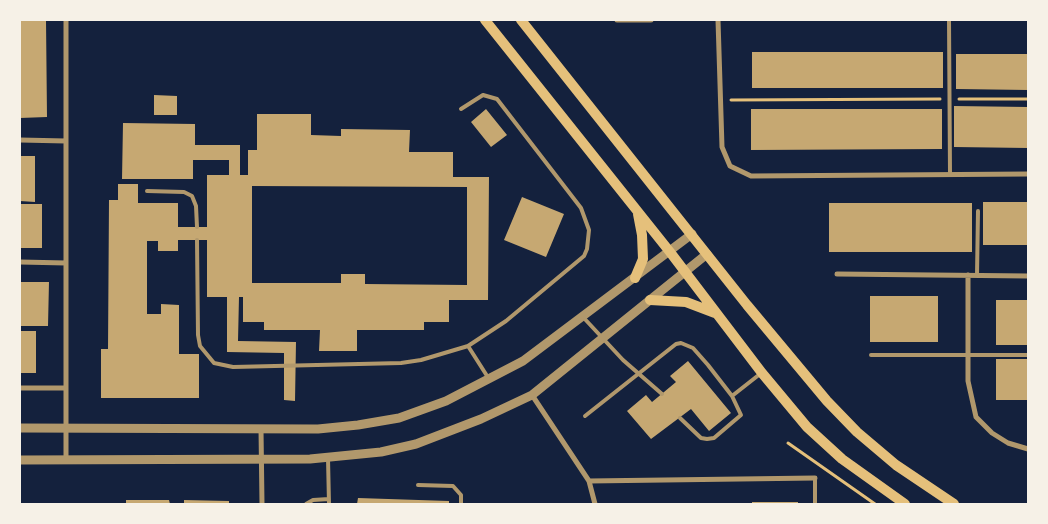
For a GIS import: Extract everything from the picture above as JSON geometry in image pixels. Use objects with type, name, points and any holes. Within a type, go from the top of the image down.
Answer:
[{"type":"main road","points":[[485,20],[686,271],[762,373],[807,427],[835,453],[905,504]]},
{"type":"main road","points":[[521,20],[707,254],[828,402],[857,432],[896,465],[954,504]]},
{"type":"main road","points":[[635,278],[641,268],[643,250],[637,210]]},
{"type":"main road","points":[[650,300],[686,302],[718,315]]},
{"type":"street","points":[[66,20],[66,460]]},
{"type":"street","points":[[616,20],[651,20]]},
{"type":"street","points":[[718,20],[722,147],[730,166],[751,176],[1028,174]]},
{"type":"street","points":[[20,140],[66,140]]},
{"type":"street","points":[[20,428],[326,428],[399,418],[446,401],[523,361],[692,234]]},
{"type":"street","points":[[20,460],[261,460],[328,458],[381,452],[416,444],[481,419],[532,395],[707,254]]},
{"type":"street","points":[[20,262],[66,263]]},
{"type":"street","points":[[837,274],[1028,276]]},
{"type":"street","points":[[968,275],[968,381],[976,417],[982,425],[1008,443],[1028,449]]},
{"type":"street","points":[[20,388],[66,388]]},
{"type":"street","points":[[532,395],[589,481],[594,492],[595,504]]},
{"type":"street","points":[[261,429],[262,504]]},
{"type":"street","points":[[589,481],[815,478]]},
{"type":"lane","points":[[949,20],[950,174]]},
{"type":"lane","points":[[197,240],[198,335],[200,346],[214,363],[222,366],[233,366],[401,363],[421,360],[468,346],[506,321],[584,256],[587,249],[589,230],[580,208],[497,99],[484,95],[461,109]]},
{"type":"lane","points":[[147,191],[184,192],[192,196],[196,206],[197,227]]},
{"type":"lane","points":[[977,275],[978,211]]},
{"type":"lane","points":[[582,316],[602,338],[662,394]]},
{"type":"lane","points":[[584,416],[676,344],[687,344],[708,365],[732,396],[741,415],[714,438],[701,438],[680,418]]},
{"type":"lane","points":[[468,346],[489,379]]},
{"type":"lane","points":[[871,355],[1028,355]]},
{"type":"lane","points":[[732,396],[762,373]]},
{"type":"lane","points":[[306,504],[313,500],[329,502],[328,458]]},
{"type":"lane","points":[[815,478],[815,504]]},
{"type":"lane","points":[[418,485],[453,486],[461,495],[461,504]]},
{"type":"path","points":[[721,100],[1028,99]]},
{"type":"path","points":[[788,443],[875,504]]},
{"type":"building","points":[[20,20],[46,20],[47,117],[20,118]]},
{"type":"building","points":[[752,52],[943,52],[943,88],[752,88]]},
{"type":"building","points":[[956,54],[1028,54],[1028,90],[956,89]]},
{"type":"building","points":[[154,95],[177,96],[177,115],[154,115]]},
{"type":"building","points":[[954,106],[1028,107],[1028,148],[954,147]]},
{"type":"building","points":[[486,109],[507,135],[491,147],[471,122]]},
{"type":"building","points":[[751,109],[942,109],[942,149],[751,150]]},
{"type":"building","points":[[257,114],[311,114],[311,135],[341,136],[341,129],[410,130],[409,152],[453,152],[453,177],[489,177],[488,300],[449,300],[449,322],[424,322],[424,330],[357,330],[357,351],[319,351],[320,330],[264,330],[264,322],[243,322],[243,297],[239,297],[238,341],[296,342],[295,401],[284,400],[284,353],[227,352],[227,297],[207,297],[207,240],[178,240],[178,251],[158,251],[158,241],[147,241],[147,314],[161,314],[161,304],[179,305],[179,354],[199,354],[199,398],[101,398],[101,349],[108,349],[109,200],[118,200],[118,184],[138,184],[138,203],[178,203],[178,227],[207,227],[207,175],[229,175],[229,160],[193,160],[193,179],[122,179],[123,123],[195,124],[195,145],[240,145],[240,175],[248,175],[248,150],[257,150]],"holes":[[[252,186],[467,187],[467,285],[365,284],[365,274],[341,274],[341,283],[252,283]]]},
{"type":"building","points":[[20,156],[35,156],[35,202],[20,201]]},
{"type":"building","points":[[522,197],[564,214],[546,257],[504,240]]},
{"type":"building","points":[[983,202],[1028,202],[1028,245],[983,245]]},
{"type":"building","points":[[829,203],[972,203],[972,252],[829,252]]},
{"type":"building","points":[[20,204],[42,204],[42,248],[20,248]]},
{"type":"building","points":[[20,282],[49,282],[48,326],[20,326]]},
{"type":"building","points":[[870,296],[938,296],[938,342],[870,342]]},
{"type":"building","points":[[996,300],[1028,300],[1028,345],[996,345]]},
{"type":"building","points":[[20,331],[36,331],[36,373],[20,373]]},
{"type":"building","points":[[996,359],[1028,359],[1028,400],[996,400]]},
{"type":"building","points":[[688,361],[731,413],[709,431],[691,409],[651,439],[627,411],[646,395],[652,402],[676,382],[670,376]]},
{"type":"building","points":[[358,498],[449,501],[449,504],[357,504]]},
{"type":"building","points":[[126,500],[169,500],[170,504],[126,504]]},
{"type":"building","points":[[184,500],[229,501],[229,504],[184,504]]},
{"type":"building","points":[[752,502],[798,502],[798,504],[752,504]]}]
